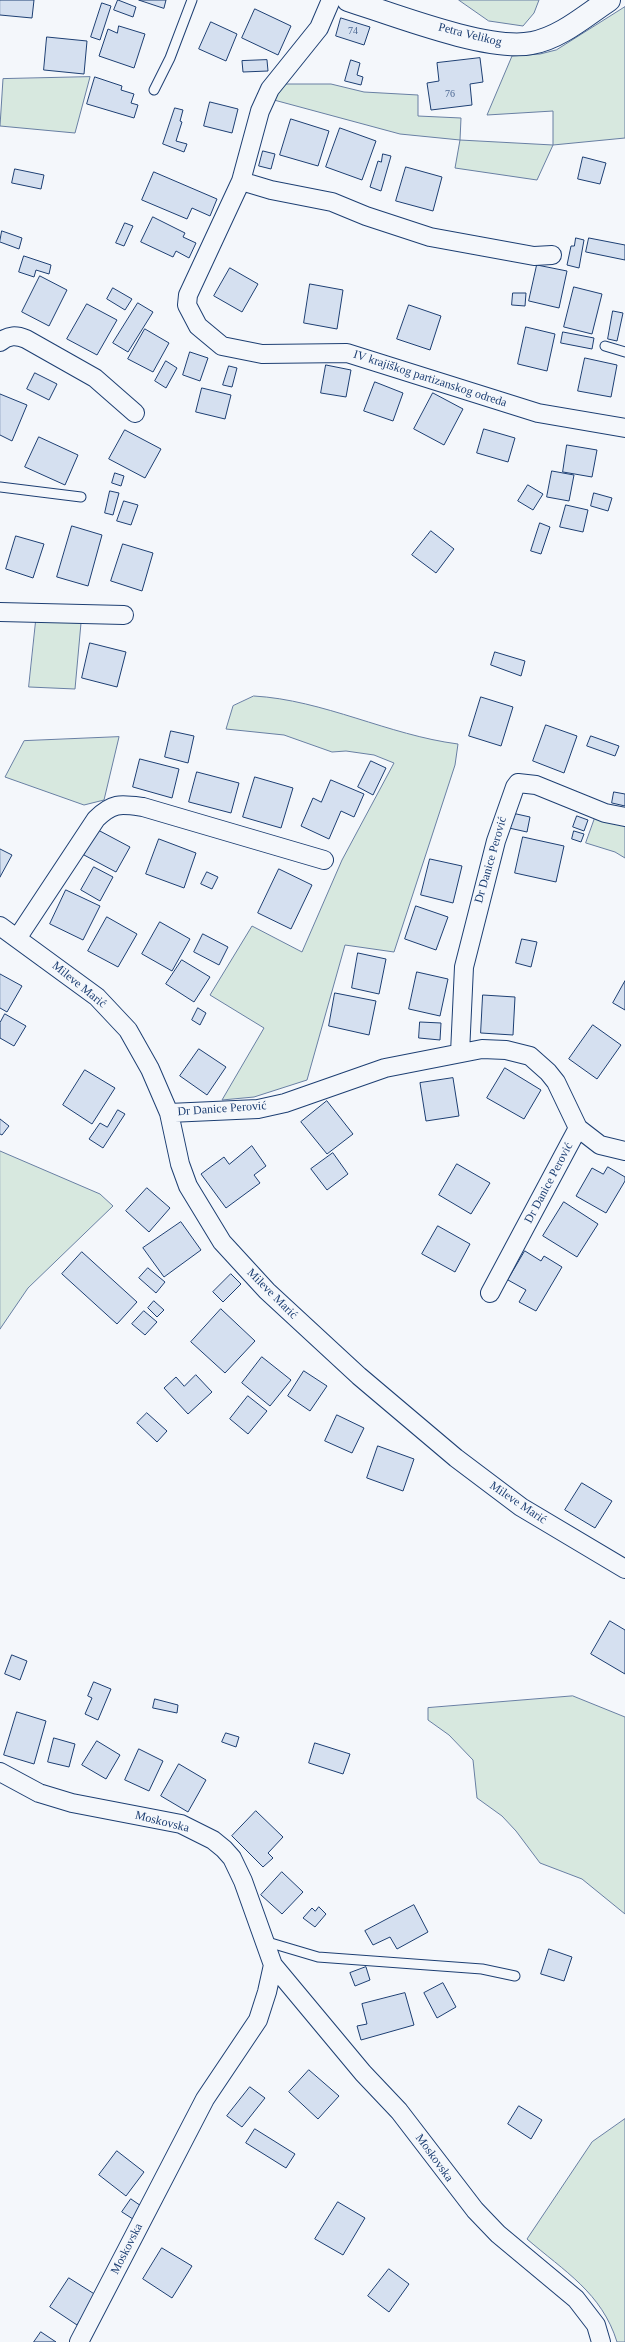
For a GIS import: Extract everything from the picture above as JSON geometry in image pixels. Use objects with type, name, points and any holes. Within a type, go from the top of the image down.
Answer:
[{"type":"street","name":"IV krajiškog partizanskog odreda","points":[[331,0],[319,28],[270,89],[260,112],[241,181],[188,295],[188,305],[198,326],[222,346],[262,354],[348,353],[538,413],[625,428]]},
{"type":"street","name":"Petra Velikog","points":[[348,0],[464,35],[500,44],[517,45],[532,43],[556,35],[609,0]]},
{"type":"street","points":[[241,181],[271,190],[332,202],[366,216],[430,237],[534,256],[552,254]]},
{"type":"street","points":[[0,342],[9,336],[18,336],[26,339],[95,378],[135,413]]},
{"type":"street","points":[[0,612],[124,615]]},
{"type":"street","name":"Dr Danice Perović","points":[[460,1052],[464,967],[496,841],[515,787],[518,783],[536,785],[605,813],[625,817]]},
{"type":"street","points":[[18,937],[96,819],[107,808],[115,805],[124,804],[144,807],[324,860]]},
{"type":"street","name":"Mileve Marić","points":[[0,926],[18,937],[97,997],[128,1030],[150,1069],[169,1113],[180,1164],[198,1204],[222,1242],[267,1291],[359,1376],[456,1458],[521,1507],[625,1569]]},
{"type":"street","name":"Dr Danice Perović","points":[[169,1113],[258,1109],[285,1103],[385,1068],[460,1052],[482,1049],[506,1050],[530,1056],[548,1072],[556,1082],[578,1128],[490,1293]]},
{"type":"street","points":[[578,1128],[600,1145],[625,1152]]},
{"type":"street","name":"Moskovska","points":[[0,1772],[39,1793],[72,1803],[181,1824],[213,1840],[232,1858],[243,1881],[273,1965],[363,2073],[399,2111],[475,2210],[498,2234],[576,2299],[596,2325],[601,2342]]},
{"type":"street","name":"Moskovska","points":[[80,2342],[205,2099],[258,2020],[267,1992],[273,1965]]},
{"type":"lane","points":[[154,90],[170,58],[192,0]]},
{"type":"lane","points":[[605,346],[625,352]]},
{"type":"lane","points":[[0,487],[81,497]]},
{"type":"lane","points":[[264,1941],[318,1957],[482,1969],[515,1976]]},
{"type":"shaded area","points":[[459,0],[539,0],[534,13],[523,26],[489,21]]},
{"type":"shaded area","points":[[625,7],[625,138],[553,145],[553,111],[487,115],[512,56],[540,54],[556,50]]},
{"type":"shaded area","points":[[90,77],[75,133],[0,126],[3,79]]},
{"type":"shaded area","points":[[283,84],[331,84],[364,92],[418,95],[418,116],[461,118],[460,140],[400,134],[274,100]]},
{"type":"shaded area","points":[[460,140],[553,145],[537,180],[455,168]]},
{"type":"shaded area","points":[[36,621],[81,623],[75,689],[29,687]]},
{"type":"shaded area","points":[[254,696],[306,704],[432,740],[458,744],[455,765],[394,952],[345,945],[307,1080],[254,1097],[222,1100],[264,1028],[210,995],[252,926],[302,952],[342,860],[394,763],[374,755],[346,751],[332,752],[284,735],[226,729],[233,706]]},
{"type":"shaded area","points":[[119,737],[104,800],[84,805],[5,777],[24,741]]},
{"type":"shaded area","points":[[595,818],[625,826],[625,858],[615,852],[586,843]]},
{"type":"shaded area","points":[[0,1151],[100,1194],[113,1206],[28,1288],[0,1329]]},
{"type":"shaded area","points":[[573,1696],[625,1717],[625,1914],[582,1879],[540,1863],[516,1831],[502,1816],[477,1798],[473,1760],[449,1735],[428,1720],[428,1708]]},
{"type":"shaded area","points":[[625,2119],[625,2342],[617,2342],[602,2310],[592,2296],[568,2273],[527,2239],[592,2142]]},
{"type":"building","points":[[0,0],[34,0],[32,18],[0,15]]},
{"type":"building","points":[[118,0],[136,7],[133,17],[114,10]]},
{"type":"building","points":[[139,0],[166,0],[164,8]]},
{"type":"building","points":[[102,3],[111,6],[100,40],[91,37]]},
{"type":"building","points":[[255,9],[291,26],[278,55],[242,38]]},
{"type":"building","points":[[341,18],[370,27],[364,45],[336,36]]},
{"type":"building","points":[[211,22],[237,34],[226,61],[199,49]]},
{"type":"building","points":[[119,26],[145,34],[134,68],[99,56],[108,29],[117,33]]},
{"type":"building","points":[[47,37],[87,41],[84,74],[44,70]]},
{"type":"building","points":[[480,58],[483,82],[470,84],[472,105],[431,110],[427,83],[439,81],[437,63]]},
{"type":"building","points":[[267,60],[268,71],[243,72],[242,61]]},
{"type":"building","points":[[351,60],[360,63],[357,75],[363,77],[361,85],[345,81]]},
{"type":"building","points":[[95,77],[122,86],[121,90],[134,94],[131,103],[138,105],[134,118],[87,104]]},
{"type":"building","points":[[210,102],[238,109],[232,133],[204,126]]},
{"type":"building","points":[[175,108],[183,110],[180,121],[182,122],[176,141],[187,144],[184,152],[163,144]]},
{"type":"building","points":[[291,119],[329,131],[318,166],[280,155]]},
{"type":"building","points":[[340,128],[376,141],[362,180],[326,167]]},
{"type":"building","points":[[263,151],[275,154],[271,169],[259,166]]},
{"type":"building","points":[[383,154],[391,156],[381,191],[370,187],[378,161],[381,162]]},
{"type":"building","points":[[583,157],[606,163],[600,184],[578,179]]},
{"type":"building","points":[[406,167],[442,177],[433,211],[396,201]]},
{"type":"building","points":[[15,169],[44,175],[41,189],[12,183]]},
{"type":"building","points":[[154,172],[217,199],[210,216],[192,208],[187,219],[142,200]]},
{"type":"building","points":[[153,217],[185,233],[183,237],[196,243],[189,258],[176,251],[173,257],[141,242]]},
{"type":"building","points":[[125,223],[133,226],[124,246],[116,243]]},
{"type":"building","points":[[2,231],[22,238],[19,249],[0,242]]},
{"type":"building","points":[[576,238],[584,240],[579,268],[567,265],[571,246],[574,246]]},
{"type":"building","points":[[589,238],[625,245],[625,260],[586,252]]},
{"type":"building","points":[[24,256],[51,265],[49,274],[36,270],[34,277],[19,272]]},
{"type":"building","points":[[537,265],[567,271],[559,308],[529,301]]},
{"type":"building","points":[[230,268],[258,284],[242,312],[214,296]]},
{"type":"building","points":[[40,276],[67,290],[49,326],[22,312]]},
{"type":"building","points":[[310,284],[343,290],[337,329],[304,323]]},
{"type":"building","points":[[574,287],[602,294],[592,334],[564,327]]},
{"type":"building","points":[[113,288],[132,299],[125,310],[107,299]]},
{"type":"building","points":[[513,293],[526,293],[525,306],[512,305]]},
{"type":"building","points":[[138,303],[153,312],[128,352],[113,343]]},
{"type":"building","points":[[87,304],[117,320],[97,355],[67,339]]},
{"type":"building","points":[[409,305],[441,316],[430,350],[397,339]]},
{"type":"building","points":[[613,311],[623,313],[617,341],[608,339]]},
{"type":"building","points":[[526,327],[555,334],[547,371],[518,364]]},
{"type":"building","points":[[145,329],[169,343],[153,372],[128,359]]},
{"type":"building","points":[[563,332],[594,338],[592,349],[561,343]]},
{"type":"building","points":[[190,352],[208,358],[200,381],[183,375]]},
{"type":"building","points":[[585,358],[617,365],[611,397],[578,391]]},
{"type":"building","points":[[166,361],[177,368],[166,388],[155,381]]},
{"type":"building","points":[[326,365],[351,370],[346,397],[321,393]]},
{"type":"building","points":[[229,366],[237,368],[232,387],[223,385]]},
{"type":"building","points":[[35,373],[57,384],[49,400],[27,389]]},
{"type":"building","points":[[375,382],[403,393],[393,421],[364,411]]},
{"type":"building","points":[[202,388],[231,395],[225,419],[196,412]]},
{"type":"building","points":[[433,393],[463,409],[444,445],[414,429]]},
{"type":"building","points":[[0,394],[27,405],[12,441],[0,435]]},
{"type":"building","points":[[484,429],[515,438],[508,462],[477,453]]},
{"type":"building","points":[[125,430],[161,449],[145,478],[109,459]]},
{"type":"building","points":[[39,437],[78,455],[65,485],[25,467]]},
{"type":"building","points":[[567,445],[597,450],[592,477],[563,472]]},
{"type":"building","points":[[552,471],[574,475],[569,501],[547,497]]},
{"type":"building","points":[[115,473],[124,476],[121,486],[112,483]]},
{"type":"building","points":[[528,485],[543,494],[533,510],[518,501]]},
{"type":"building","points":[[110,491],[119,493],[113,515],[105,513]]},
{"type":"building","points":[[594,493],[612,498],[608,511],[591,506]]},
{"type":"building","points":[[124,501],[138,505],[131,525],[117,521]]},
{"type":"building","points":[[566,505],[588,510],[583,532],[560,527]]},
{"type":"building","points":[[540,523],[550,527],[541,554],[531,551]]},
{"type":"building","points":[[72,526],[102,535],[88,586],[57,577]]},
{"type":"building","points":[[431,531],[454,549],[436,573],[412,555]]},
{"type":"building","points":[[16,536],[44,544],[33,578],[6,569]]},
{"type":"building","points":[[123,544],[153,553],[142,591],[111,581]]},
{"type":"building","points":[[90,643],[126,652],[117,687],[82,678]]},
{"type":"building","points":[[495,652],[525,661],[521,676],[491,665]]},
{"type":"building","points":[[481,697],[513,707],[501,746],[469,736]]},
{"type":"building","points":[[546,725],[577,736],[564,773],[533,761]]},
{"type":"building","points":[[171,731],[194,736],[188,763],[165,757]]},
{"type":"building","points":[[591,736],[619,746],[615,756],[587,746]]},
{"type":"building","points":[[140,759],[179,769],[172,798],[133,787]]},
{"type":"building","points":[[371,761],[386,768],[373,795],[358,787]]},
{"type":"building","points":[[197,772],[239,783],[231,813],[189,802]]},
{"type":"building","points":[[255,777],[293,788],[281,828],[243,817]]},
{"type":"building","points":[[331,780],[364,794],[354,817],[341,811],[329,839],[301,826],[313,798],[321,802]]},
{"type":"building","points":[[614,792],[625,794],[625,806],[612,803]]},
{"type":"building","points":[[512,813],[530,817],[527,832],[509,828]]},
{"type":"building","points":[[577,816],[588,820],[584,831],[573,827]]},
{"type":"building","points":[[98,830],[130,847],[116,872],[84,855]]},
{"type":"building","points":[[574,831],[584,834],[581,842],[572,839]]},
{"type":"building","points":[[523,837],[564,846],[556,882],[515,873]]},
{"type":"building","points":[[159,839],[196,853],[184,888],[146,874]]},
{"type":"building","points":[[0,849],[12,855],[0,877]]},
{"type":"building","points":[[430,859],[462,866],[453,903],[421,895]]},
{"type":"building","points":[[94,867],[113,877],[100,901],[81,890]]},
{"type":"building","points":[[279,869],[312,885],[291,929],[258,913]]},
{"type":"building","points":[[207,872],[218,877],[212,889],[201,884]]},
{"type":"building","points":[[66,890],[100,906],[83,940],[50,924]]},
{"type":"building","points":[[416,906],[448,917],[436,950],[405,939]]},
{"type":"building","points":[[107,917],[137,934],[118,967],[88,951]]},
{"type":"building","points":[[160,922],[190,939],[172,971],[142,954]]},
{"type":"building","points":[[203,934],[228,947],[219,965],[194,952]]},
{"type":"building","points":[[522,939],[537,942],[531,967],[516,963]]},
{"type":"building","points":[[358,953],[386,959],[379,994],[352,988]]},
{"type":"building","points":[[182,960],[210,977],[194,1002],[166,984]]},
{"type":"building","points":[[417,972],[448,979],[440,1016],[409,1009]]},
{"type":"building","points":[[0,974],[22,986],[7,1012],[0,1008]]},
{"type":"building","points":[[625,981],[625,1010],[613,1003]]},
{"type":"building","points":[[335,993],[376,1001],[369,1035],[329,1026]]},
{"type":"building","points":[[483,995],[515,997],[513,1035],[481,1033]]},
{"type":"building","points":[[198,1008],[206,1013],[200,1025],[192,1020]]},
{"type":"building","points":[[5,1014],[26,1026],[14,1046],[0,1038],[0,1023]]},
{"type":"building","points":[[420,1022],[441,1023],[440,1040],[419,1038]]},
{"type":"building","points":[[593,1025],[621,1045],[597,1079],[569,1059]]},
{"type":"building","points":[[199,1049],[226,1067],[207,1095],[180,1076]]},
{"type":"building","points":[[505,1068],[541,1090],[524,1119],[487,1098]]},
{"type":"building","points":[[85,1070],[115,1088],[92,1124],[63,1105]]},
{"type":"building","points":[[453,1078],[459,1116],[426,1121],[420,1083]]},
{"type":"building","points":[[327,1101],[353,1134],[327,1154],[301,1122]]},
{"type":"building","points":[[118,1110],[125,1114],[103,1148],[89,1139],[100,1123],[107,1127]]},
{"type":"building","points":[[0,1119],[9,1126],[2,1135],[0,1134]]},
{"type":"building","points":[[252,1146],[266,1166],[254,1175],[260,1183],[226,1208],[201,1174],[224,1157],[229,1164]]},
{"type":"building","points":[[333,1153],[348,1174],[327,1190],[311,1169]]},
{"type":"building","points":[[457,1164],[490,1183],[471,1214],[439,1195]]},
{"type":"building","points":[[608,1167],[625,1177],[625,1181],[606,1213],[576,1196],[592,1168],[603,1174]]},
{"type":"building","points":[[147,1188],[170,1208],[149,1232],[126,1211]]},
{"type":"building","points":[[564,1202],[598,1224],[577,1257],[543,1236]]},
{"type":"building","points":[[181,1222],[201,1250],[164,1277],[143,1248]]},
{"type":"building","points":[[438,1226],[470,1244],[455,1272],[422,1254]]},
{"type":"building","points":[[525,1251],[541,1261],[544,1256],[562,1267],[536,1311],[519,1302],[526,1290],[508,1280]]},
{"type":"building","points":[[82,1252],[137,1302],[117,1324],[62,1274]]},
{"type":"building","points":[[148,1268],[165,1282],[156,1293],[139,1278]]},
{"type":"building","points":[[231,1274],[241,1284],[223,1302],[213,1292]]},
{"type":"building","points":[[154,1301],[164,1310],[157,1317],[148,1308]]},
{"type":"building","points":[[221,1309],[255,1341],[225,1373],[191,1342]]},
{"type":"building","points":[[144,1311],[157,1322],[145,1335],[132,1324]]},
{"type":"building","points":[[262,1357],[291,1380],[270,1406],[242,1383]]},
{"type":"building","points":[[304,1371],[327,1386],[310,1411],[288,1396]]},
{"type":"building","points":[[196,1375],[212,1392],[188,1414],[164,1388],[176,1377],[184,1386]]},
{"type":"building","points":[[248,1396],[267,1411],[248,1434],[230,1419]]},
{"type":"building","points":[[147,1413],[167,1431],[157,1442],[137,1423]]},
{"type":"building","points":[[337,1415],[364,1428],[352,1453],[325,1441]]},
{"type":"building","points":[[378,1446],[414,1459],[403,1491],[367,1478]]},
{"type":"building","points":[[582,1483],[612,1501],[595,1528],[565,1510]]},
{"type":"building","points":[[610,1621],[625,1630],[625,1674],[591,1654]]},
{"type":"building","points":[[12,1655],[27,1661],[20,1680],[5,1674]]},
{"type":"building","points":[[94,1682],[111,1689],[98,1720],[85,1714],[92,1698],[88,1696]]},
{"type":"building","points":[[155,1699],[178,1705],[177,1713],[153,1708]]},
{"type":"building","points":[[17,1712],[46,1721],[34,1764],[4,1755]]},
{"type":"building","points":[[226,1733],[239,1737],[236,1747],[222,1742]]},
{"type":"building","points":[[54,1738],[75,1744],[69,1767],[48,1762]]},
{"type":"building","points":[[97,1741],[120,1755],[106,1779],[82,1765]]},
{"type":"building","points":[[315,1743],[350,1754],[343,1774],[309,1763]]},
{"type":"building","points":[[139,1749],[163,1761],[149,1791],[125,1780]]},
{"type":"building","points":[[179,1764],[206,1780],[188,1812],[161,1796]]},
{"type":"building","points":[[256,1811],[283,1837],[268,1853],[273,1858],[263,1867],[232,1836]]},
{"type":"building","points":[[282,1872],[303,1892],[282,1914],[261,1895]]},
{"type":"building","points":[[414,1905],[428,1932],[397,1949],[390,1937],[373,1945],[365,1931]]},
{"type":"building","points":[[319,1907],[326,1914],[315,1927],[303,1918],[312,1908],[315,1911]]},
{"type":"building","points":[[549,1949],[572,1957],[564,1981],[541,1974]]},
{"type":"building","points":[[366,1967],[370,1980],[355,1986],[350,1973]]},
{"type":"building","points":[[443,1983],[456,2007],[437,2018],[424,1993]]},
{"type":"building","points":[[405,1993],[414,2025],[361,2040],[357,2026],[367,2024],[362,2004]]},
{"type":"building","points":[[309,2070],[339,2096],[318,2119],[289,2092]]},
{"type":"building","points":[[250,2087],[265,2098],[242,2127],[227,2116]]},
{"type":"building","points":[[519,2106],[542,2120],[531,2139],[508,2124]]},
{"type":"building","points":[[255,2129],[295,2154],[286,2168],[246,2143]]},
{"type":"building","points":[[117,2151],[144,2172],[126,2196],[99,2175]]},
{"type":"building","points":[[131,2199],[144,2208],[136,2221],[122,2212]]},
{"type":"building","points":[[338,2202],[365,2218],[343,2255],[315,2239]]},
{"type":"building","points":[[162,2248],[192,2266],[172,2298],[143,2279]]},
{"type":"building","points":[[389,2269],[409,2284],[389,2312],[368,2296]]},
{"type":"building","points":[[69,2278],[96,2295],[77,2325],[50,2307]]},
{"type":"building","points":[[41,2332],[56,2342],[34,2342]]}]
